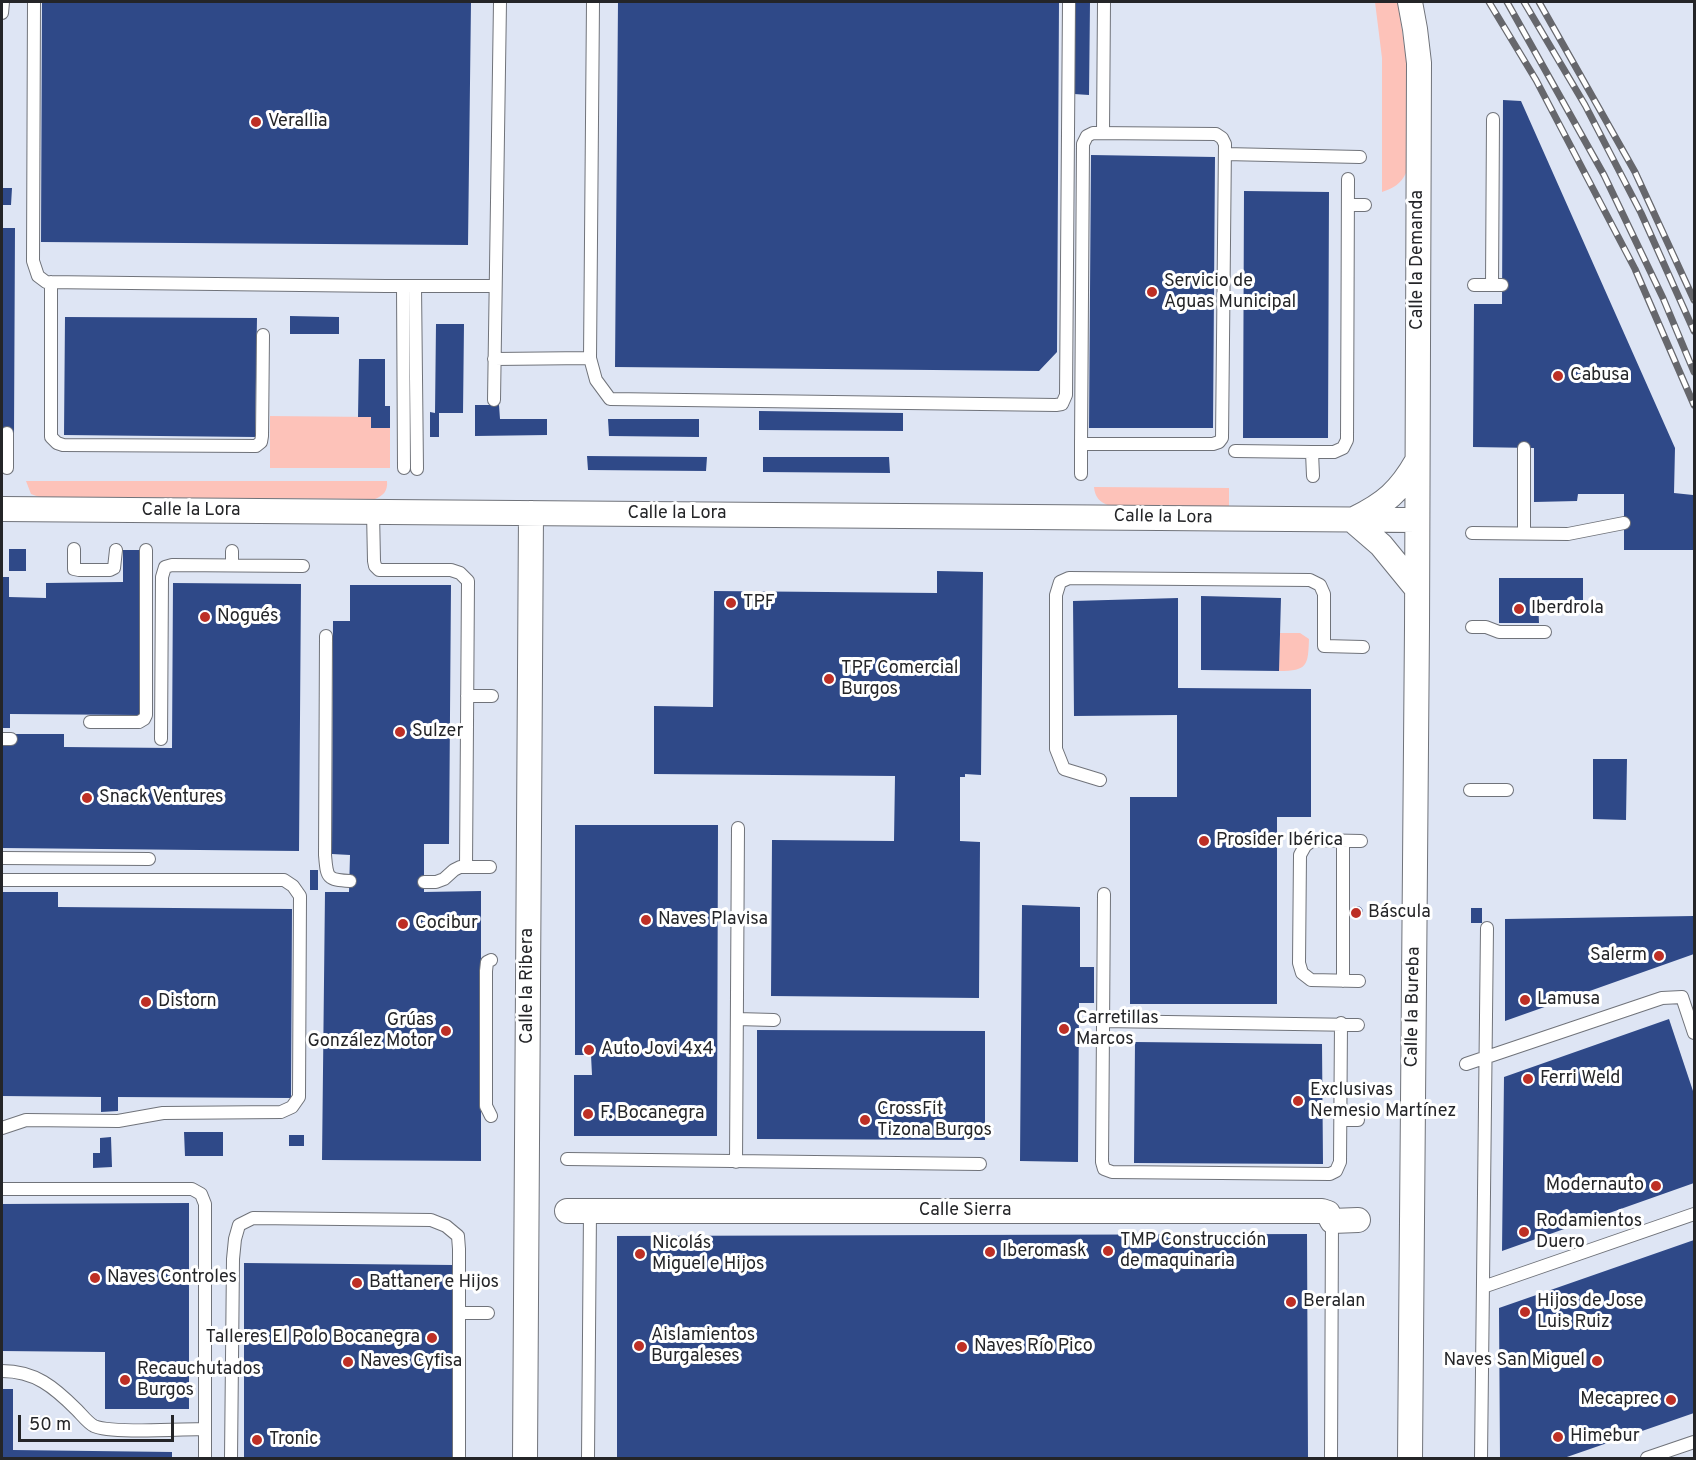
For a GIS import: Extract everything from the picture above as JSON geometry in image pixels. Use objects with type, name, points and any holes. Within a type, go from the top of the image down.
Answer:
[{"type":"street","name":"Calle la Demanda","points":[[1410,2],[1416,29],[1419,63],[1417,520]]},
{"type":"street","name":"Calle la Lora","points":[[1352,520],[1390,498],[1405,482],[1418,461]]},
{"type":"street","name":"Calle la Lora","points":[[2,509],[1417,520]]},
{"type":"street","name":"Calle la Ribera","points":[[525,1458],[531,513]]},
{"type":"street","points":[[1352,520],[1384,548],[1417,589]]},
{"type":"street","name":"Calle la Bureba","points":[[1410,1458],[1417,520]]},
{"type":"street","name":"Calle Sierra","points":[[578,1211],[1322,1211],[1328,1213],[1332,1221],[1358,1221]]},
{"type":"lane","points":[[2,13],[3,2]]},
{"type":"lane","points":[[34,2],[33,261],[38,276],[46,282],[495,286]]},
{"type":"lane","points":[[494,400],[500,2]]},
{"type":"lane","points":[[593,2],[590,358],[596,380],[610,399],[1056,405],[1062,404],[1066,394],[1069,2]]},
{"type":"lane","points":[[1103,132],[1104,2]]},
{"type":"lane","points":[[1474,285],[1497,285],[1493,119]]},
{"type":"lane","points":[[1081,444],[1214,444],[1222,438],[1225,144],[1216,134],[1103,132],[1087,136],[1083,144],[1081,444],[1081,474]]},
{"type":"lane","points":[[1225,154],[1360,156]]},
{"type":"lane","points":[[1234,452],[1334,452],[1343,448],[1347,440],[1348,179]]},
{"type":"lane","points":[[1348,205],[1365,205]]},
{"type":"lane","points":[[51,282],[51,436],[57,443],[63,445],[256,446],[261,442],[262,436],[263,335]]},
{"type":"lane","points":[[409,286],[410,469]]},
{"type":"lane","points":[[494,359],[590,358]]},
{"type":"lane","points":[[7,433],[7,468]]},
{"type":"lane","points":[[1524,448],[1524,533]]},
{"type":"lane","points":[[1312,452],[1313,476]]},
{"type":"lane","points":[[373,512],[374,561],[379,570],[451,570],[460,573],[468,581],[466,867]]},
{"type":"lane","points":[[1472,533],[1568,534],[1624,523]]},
{"type":"lane","points":[[74,549],[74,568],[79,570],[114,568],[116,550]]},
{"type":"lane","points":[[90,722],[139,722],[146,715],[146,550]]},
{"type":"lane","points":[[232,551],[232,565]]},
{"type":"lane","points":[[161,739],[162,577],[165,567],[172,565],[303,566]]},
{"type":"lane","points":[[1100,780],[1064,769],[1056,749],[1056,595],[1060,582],[1070,578],[1310,580],[1320,585],[1324,594],[1324,646],[1363,647]]},
{"type":"lane","points":[[1472,627],[1486,627],[1499,632],[1545,632]]},
{"type":"lane","points":[[326,636],[325,855],[328,876],[331,879],[350,881]]},
{"type":"lane","points":[[467,696],[492,696]]},
{"type":"lane","points":[[1470,790],[1507,790]]},
{"type":"lane","points":[[736,1162],[738,828]]},
{"type":"lane","points":[[1359,981],[1311,980],[1302,973],[1299,963],[1300,855],[1305,846],[1313,840],[1361,841]]},
{"type":"lane","points":[[1343,841],[1343,981]]},
{"type":"lane","points":[[2,858],[149,859]]},
{"type":"lane","points":[[424,882],[436,882],[444,879],[454,870],[466,867],[490,867]]},
{"type":"lane","points":[[2,879],[284,880],[293,886],[300,896],[299,1097],[292,1107],[282,1112],[163,1113],[118,1121],[26,1120],[2,1128]]},
{"type":"lane","points":[[1104,894],[1102,1162],[1104,1169],[1112,1172],[1330,1174],[1336,1171],[1340,1162],[1341,1023]]},
{"type":"lane","points":[[1481,1458],[1487,928]]},
{"type":"lane","points":[[490,1116],[486,1106],[486,971],[488,962],[491,960]]},
{"type":"lane","points":[[1466,1064],[1662,998],[1682,997],[1695,1033]]},
{"type":"lane","points":[[737,1019],[774,1020]]},
{"type":"lane","points":[[1103,1021],[1358,1024]]},
{"type":"lane","points":[[1341,1120],[1358,1120]]},
{"type":"lane","points":[[567,1160],[980,1164]]},
{"type":"lane","points":[[2,1189],[192,1189],[201,1194],[205,1204],[205,1458]]},
{"type":"lane","points":[[578,1211],[588,1458]]},
{"type":"lane","points":[[1482,1287],[1695,1214]]},
{"type":"lane","points":[[231,1458],[232,1259],[240,1224],[253,1218],[431,1220],[446,1226],[458,1236],[459,1458]]},
{"type":"lane","points":[[1331,1458],[1332,1221]]},
{"type":"lane","points":[[459,1313],[488,1313]]},
{"type":"lane","points":[[2,1371],[18,1371],[47,1384],[57,1390],[93,1425],[109,1429],[205,1429]]},
{"type":"lane","points":[[1647,1458],[1695,1442]]},
{"type":"shaded area","points":[[2,2],[1694,2],[1694,1458],[2,1458]]},
{"type":"shaded area","points":[[1375,2],[1398,2],[1406,59],[1406,173],[1396,185],[1382,192],[1382,58]]},
{"type":"shaded area","points":[[270,416],[371,417],[372,428],[390,428],[390,468],[270,468]]},
{"type":"shaded area","points":[[26,481],[387,481],[387,488],[375,499],[39,497],[31,494]]},
{"type":"shaded area","points":[[1094,487],[1229,488],[1229,507],[1110,506],[1099,499]]},
{"type":"shaded area","points":[[1280,633],[1300,633],[1309,639],[1307,661],[1301,668],[1279,671]]},
{"type":"building","name":"Verallia","points":[[42,2],[471,2],[468,245],[41,242]]},
{"type":"building","points":[[618,2],[1059,2],[1057,352],[1039,371],[615,367]]},
{"type":"building","points":[[1075,2],[1090,2],[1089,95],[1074,94]]},
{"type":"building","name":"Cabusa","points":[[1503,100],[1521,101],[1675,448],[1674,493],[1693,495],[1694,498],[1694,550],[1624,550],[1624,494],[1578,494],[1577,501],[1534,502],[1534,448],[1473,447],[1474,304],[1502,304]]},
{"type":"building","name":"Servicio de Aguas Municipal","points":[[1091,155],[1215,157],[1213,428],[1089,428]]},
{"type":"building","points":[[2,188],[12,188],[11,205],[2,205]]},
{"type":"building","points":[[1244,191],[1329,192],[1328,438],[1243,438]]},
{"type":"building","points":[[2,228],[15,228],[14,434],[2,433]]},
{"type":"building","points":[[290,316],[339,317],[339,334],[290,334]]},
{"type":"building","points":[[65,317],[257,318],[255,437],[64,435]]},
{"type":"building","points":[[436,324],[464,324],[463,413],[439,413],[439,437],[430,437],[430,412],[435,413]]},
{"type":"building","points":[[359,359],[385,359],[385,406],[390,406],[390,428],[371,428],[371,417],[358,417]]},
{"type":"building","points":[[475,405],[499,405],[500,419],[547,419],[547,435],[475,436]]},
{"type":"building","points":[[759,411],[903,413],[903,431],[759,430]]},
{"type":"building","points":[[608,419],[699,419],[699,437],[609,436]]},
{"type":"building","points":[[587,456],[707,457],[706,471],[588,470]]},
{"type":"building","points":[[763,457],[889,457],[890,473],[763,472]]},
{"type":"building","points":[[9,549],[26,549],[26,571],[9,571]]},
{"type":"building","points":[[123,550],[139,550],[139,715],[10,714],[10,728],[2,728],[2,577],[9,577],[9,597],[46,598],[46,583],[123,582]]},
{"type":"building","points":[[937,571],[983,572],[981,775],[965,774],[965,777],[960,777],[960,841],[980,842],[979,998],[771,996],[772,840],[894,841],[895,776],[654,774],[654,706],[713,707],[714,591],[937,593]]},
{"type":"building","name":"Iberdrola","points":[[1499,578],[1583,578],[1583,600],[1538,600],[1539,623],[1499,623]]},
{"type":"building","points":[[173,583],[301,584],[299,851],[2,848],[2,746],[11,746],[11,734],[64,734],[64,747],[172,748]]},
{"type":"building","points":[[350,585],[451,585],[449,844],[424,844],[424,892],[481,891],[481,1161],[322,1160],[325,892],[349,892],[350,855],[332,854],[333,621],[350,621]]},
{"type":"building","points":[[1201,596],[1281,598],[1279,671],[1201,670]]},
{"type":"building","name":"Prosider Ibérica","points":[[1178,598],[1178,688],[1311,689],[1311,817],[1277,817],[1277,1004],[1130,1004],[1130,797],[1177,797],[1177,715],[1074,716],[1073,601]]},
{"type":"building","points":[[1593,759],[1627,759],[1626,820],[1593,819]]},
{"type":"building","name":"Naves Plavisa","points":[[575,825],[718,825],[717,1136],[574,1136],[574,1075],[592,1075],[591,1055],[575,1055]]},
{"type":"building","points":[[310,870],[318,870],[318,890],[310,890]]},
{"type":"building","name":"Distorn","points":[[2,892],[58,892],[58,907],[292,909],[291,1098],[118,1097],[118,1111],[101,1112],[101,1097],[2,1096]]},
{"type":"building","points":[[1022,905],[1080,907],[1080,967],[1094,967],[1094,1003],[1079,1003],[1078,1162],[1020,1161]]},
{"type":"building","name":"Báscula","points":[[1359,906],[1362,907],[1362,917],[1355,918],[1352,917],[1351,910],[1352,907]]},
{"type":"building","points":[[1471,908],[1482,908],[1482,923],[1471,923]]},
{"type":"building","points":[[1694,916],[1694,954],[1505,1021],[1505,919]]},
{"type":"building","points":[[1669,1019],[1694,1094],[1694,1183],[1502,1251],[1504,1077]]},
{"type":"building","points":[[757,1030],[985,1031],[985,1140],[757,1139]]},
{"type":"building","points":[[1135,1042],[1322,1044],[1323,1164],[1134,1163]]},
{"type":"building","points":[[184,1132],[223,1132],[223,1156],[185,1156]]},
{"type":"building","points":[[289,1135],[304,1135],[304,1146],[289,1146]]},
{"type":"building","points":[[111,1137],[112,1167],[93,1168],[93,1153],[100,1153],[100,1138]]},
{"type":"building","name":"Naves Controles","points":[[189,1203],[189,1409],[105,1409],[105,1352],[2,1351],[2,1204]]},
{"type":"building","name":"Naves Río Pico","points":[[1307,1234],[1308,1458],[617,1458],[617,1236]]},
{"type":"building","name":"Naves San Miguel","points":[[1694,1240],[1694,1413],[1564,1458],[1500,1458],[1499,1308]]},
{"type":"building","name":"Naves Cyfisa","points":[[244,1263],[453,1265],[452,1458],[244,1458]]},
{"type":"building","points":[[2,1389],[13,1389],[13,1450],[172,1452],[172,1458],[2,1458]]},
{"type":"railway","points":[[1489,2],[1536,80],[1635,269],[1694,405]]},
{"type":"railway","points":[[1507,2],[1604,175],[1663,298],[1694,372]]},
{"type":"railway","points":[[1524,2],[1585,105],[1641,213],[1694,331]]},
{"type":"railway","points":[[1539,2],[1635,172],[1694,300]]},
{"type":"place","name":"Verallia","points":[[256,122]]},
{"type":"place","name":"Servicio de Aguas Municipal","points":[[1152,292]]},
{"type":"place","name":"Cabusa","points":[[1558,376]]},
{"type":"place","name":"TPF","points":[[731,603]]},
{"type":"place","name":"Iberdrola","points":[[1519,609]]},
{"type":"place","name":"Nogués","points":[[205,617]]},
{"type":"place","name":"TPF Comercial Burgos","points":[[829,679]]},
{"type":"place","name":"Sulzer","points":[[400,732]]},
{"type":"place","name":"Snack Ventures","points":[[87,798]]},
{"type":"place","name":"Prosider Ibérica","points":[[1204,841]]},
{"type":"place","name":"Báscula","points":[[1356,913]]},
{"type":"place","name":"Naves Plavisa","points":[[646,920]]},
{"type":"place","name":"Cocibur","points":[[403,924]]},
{"type":"place","name":"Salerm","points":[[1659,956]]},
{"type":"place","name":"Lamusa","points":[[1525,1000]]},
{"type":"place","name":"Distorn","points":[[146,1002]]},
{"type":"place","name":"Carretillas Marcos","points":[[1064,1029]]},
{"type":"place","name":"Grúas González Motor","points":[[446,1031]]},
{"type":"place","name":"Auto Jovi 4x4","points":[[589,1050]]},
{"type":"place","name":"Ferri Weld","points":[[1528,1079]]},
{"type":"place","name":"Exclusivas Nemesio Martínez","points":[[1298,1101]]},
{"type":"place","name":"F. Bocanegra","points":[[588,1114]]},
{"type":"place","name":"CrossFit Tizona Burgos","points":[[865,1120]]},
{"type":"place","name":"Modernauto","points":[[1656,1186]]},
{"type":"place","name":"Rodamientos Duero","points":[[1524,1232]]},
{"type":"place","name":"TMP Construcción de maquinaria","points":[[1108,1251]]},
{"type":"place","name":"Iberomask","points":[[990,1252]]},
{"type":"place","name":"Nicolás Miguel e Hijos","points":[[640,1254]]},
{"type":"place","name":"Naves Controles","points":[[95,1278]]},
{"type":"place","name":"Battaner e Hijos","points":[[357,1283]]},
{"type":"place","name":"Beralan","points":[[1291,1302]]},
{"type":"place","name":"Hijos de Jose Luis Ruiz","points":[[1525,1312]]},
{"type":"place","name":"Talleres El Polo Bocanegra","points":[[432,1338]]},
{"type":"place","name":"Aislamientos Burgaleses","points":[[639,1346]]},
{"type":"place","name":"Naves Río Pico","points":[[962,1347]]},
{"type":"place","name":"Naves San Miguel","points":[[1597,1361]]},
{"type":"place","name":"Naves Cyfisa","points":[[348,1362]]},
{"type":"place","name":"Recauchutados Burgos","points":[[125,1380]]},
{"type":"place","name":"Mecaprec","points":[[1671,1400]]},
{"type":"place","name":"Himebur","points":[[1558,1437]]},
{"type":"place","name":"Tronic","points":[[257,1440]]}]
